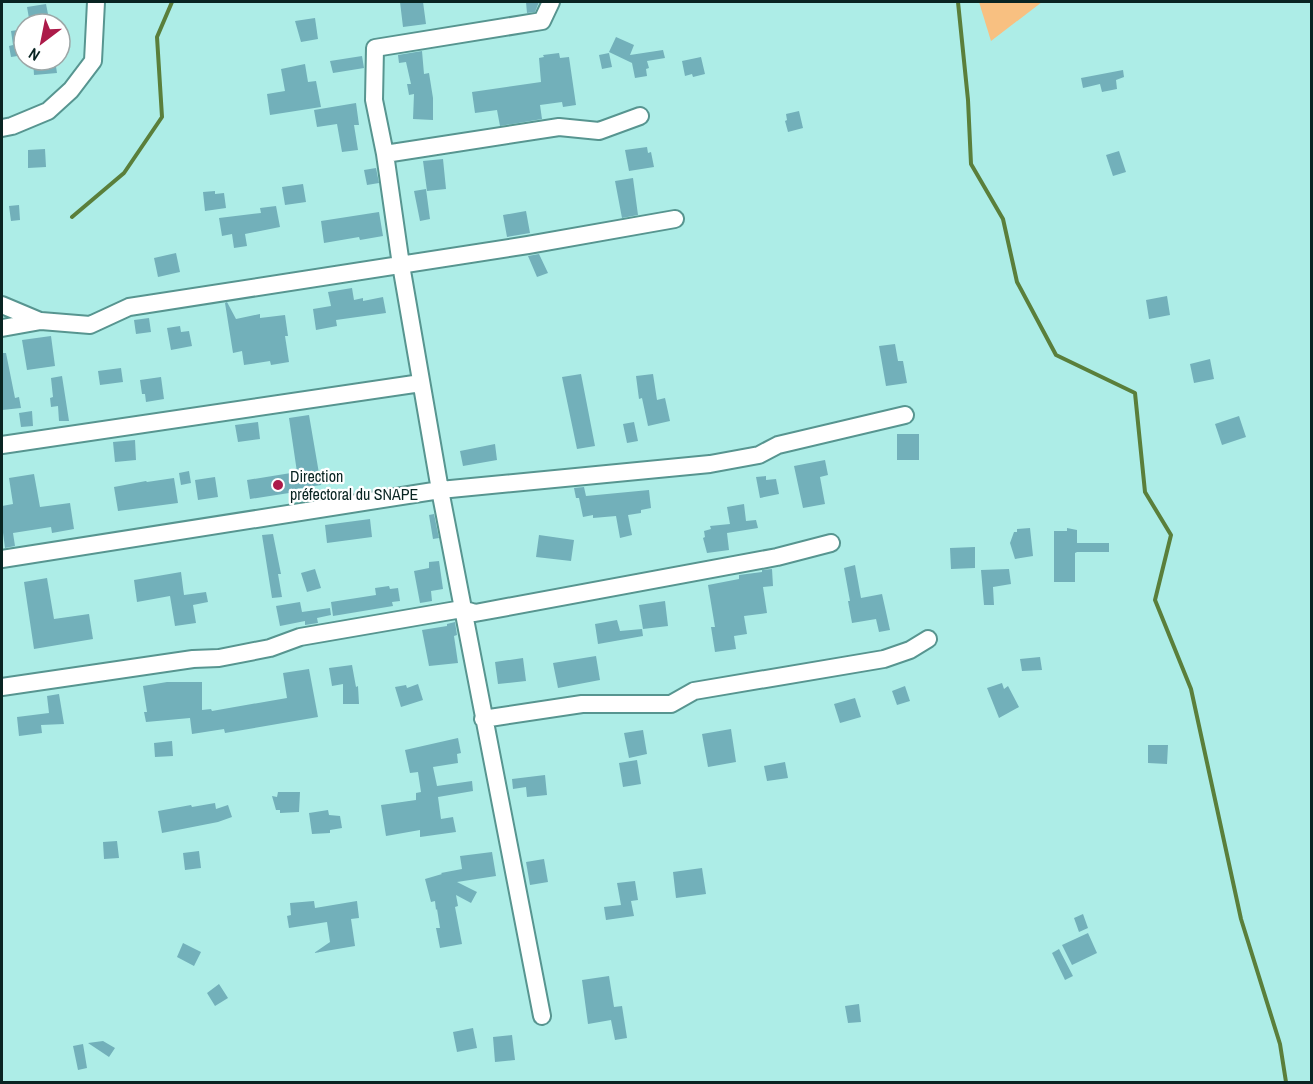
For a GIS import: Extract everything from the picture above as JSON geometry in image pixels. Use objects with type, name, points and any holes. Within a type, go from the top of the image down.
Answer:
[{"type":"street","points":[[2,128],[48,111],[71,90],[93,61],[96,2]]},
{"type":"street","points":[[542,1016],[462,609],[401,265],[375,100],[375,48],[542,21],[551,2]]},
{"type":"street","points":[[385,154],[559,127],[598,131],[640,116]]},
{"type":"street","points":[[2,328],[41,321],[90,325],[129,307],[401,265],[675,219]]},
{"type":"street","points":[[2,305],[41,321]]},
{"type":"street","points":[[2,445],[422,383]]},
{"type":"street","points":[[2,559],[440,490],[710,464],[759,455],[778,445],[905,415]]},
{"type":"street","points":[[2,687],[193,659],[219,658],[270,648],[300,637],[462,609],[475,612],[777,557],[831,543]]},
{"type":"street","points":[[483,719],[582,704],[671,704],[694,691],[884,659],[910,650],[927,639]]},
{"type":"shaded area","points":[[979,2],[1042,2],[991,41]]},
{"type":"building","points":[[400,2],[423,2],[426,24],[403,27]]},
{"type":"building","points":[[526,2],[539,2],[535,12],[527,13]]},
{"type":"building","points":[[46,4],[48,12],[28,12],[27,7]]},
{"type":"building","points":[[315,18],[318,39],[301,42],[295,21]]},
{"type":"building","points":[[616,37],[634,45],[630,55],[663,50],[665,58],[647,61],[649,68],[646,69],[647,76],[635,78],[632,63],[609,52]]},
{"type":"building","points":[[12,45],[12,57],[11,57],[9,46]]},
{"type":"building","points":[[422,51],[424,74],[429,73],[433,98],[433,120],[413,119],[414,94],[409,95],[407,84],[411,84],[406,62],[399,63],[398,55]]},
{"type":"building","points":[[559,53],[560,58],[569,57],[576,105],[563,107],[562,102],[540,105],[542,119],[500,126],[497,110],[475,113],[472,92],[541,82],[539,58],[544,57],[543,55]]},
{"type":"building","points":[[609,53],[612,67],[602,69],[599,55]]},
{"type":"building","points":[[362,56],[364,68],[333,73],[330,61]]},
{"type":"building","points":[[701,57],[705,74],[685,76],[682,61]]},
{"type":"building","points":[[305,64],[308,82],[316,81],[321,107],[270,115],[267,94],[285,91],[281,69]]},
{"type":"building","points":[[1123,70],[1124,77],[1116,80],[1117,89],[1102,92],[1100,84],[1083,88],[1081,78]]},
{"type":"building","points":[[34,72],[57,73],[34,75]]},
{"type":"building","points":[[356,103],[359,125],[354,125],[358,150],[342,152],[337,124],[317,127],[314,110]]},
{"type":"building","points":[[799,111],[803,128],[788,132],[786,114]]},
{"type":"building","points":[[647,147],[648,153],[651,152],[654,167],[629,171],[625,150]]},
{"type":"building","points":[[45,149],[46,167],[28,168],[28,150]]},
{"type":"building","points":[[1119,151],[1126,172],[1113,176],[1106,155]]},
{"type":"building","points":[[443,159],[446,189],[427,191],[423,161]]},
{"type":"building","points":[[376,168],[379,183],[367,185],[364,170]]},
{"type":"building","points":[[633,178],[638,215],[622,218],[615,181]]},
{"type":"building","points":[[303,184],[306,202],[285,205],[282,187]]},
{"type":"building","points":[[426,189],[430,219],[420,221],[414,191]]},
{"type":"building","points":[[215,191],[215,194],[224,193],[226,208],[205,211],[203,192]]},
{"type":"building","points":[[19,205],[20,220],[11,221],[9,206]]},
{"type":"building","points":[[276,206],[280,227],[245,234],[247,246],[234,248],[232,234],[222,236],[219,218],[261,213],[260,208]]},
{"type":"building","points":[[526,211],[530,233],[507,237],[503,215]]},
{"type":"building","points":[[379,212],[383,236],[360,240],[359,237],[324,243],[321,221]]},
{"type":"building","points":[[176,253],[180,272],[158,277],[154,258]]},
{"type":"building","points":[[539,254],[548,273],[537,277],[528,256]]},
{"type":"building","points":[[352,288],[354,300],[363,298],[363,301],[383,297],[386,313],[336,320],[337,326],[316,330],[313,309],[331,306],[328,292]]},
{"type":"building","points":[[1167,296],[1170,315],[1149,319],[1146,300]]},
{"type":"building","points":[[227,302],[236,319],[260,314],[260,318],[285,315],[289,362],[271,365],[270,361],[244,365],[242,351],[233,353],[225,303]]},
{"type":"building","points":[[149,318],[151,332],[136,334],[134,320]]},
{"type":"building","points":[[180,326],[181,332],[189,331],[192,346],[171,350],[167,328]]},
{"type":"building","points":[[51,336],[55,366],[27,370],[22,340]]},
{"type":"building","points":[[895,344],[898,361],[903,361],[907,383],[886,386],[879,346]]},
{"type":"building","points":[[2,353],[6,353],[15,398],[19,397],[21,408],[2,410]]},
{"type":"building","points":[[1210,359],[1214,379],[1194,383],[1190,364]]},
{"type":"building","points":[[121,368],[123,382],[100,385],[98,371]]},
{"type":"building","points":[[581,374],[595,446],[577,449],[562,377]]},
{"type":"building","points":[[653,374],[657,400],[665,398],[670,421],[648,426],[642,398],[639,399],[636,376]]},
{"type":"building","points":[[62,376],[69,421],[59,421],[58,406],[51,407],[50,398],[53,397],[51,378]]},
{"type":"building","points":[[161,377],[164,399],[146,402],[140,380]]},
{"type":"building","points":[[32,411],[33,426],[21,427],[19,413]]},
{"type":"building","points":[[309,415],[321,485],[250,499],[247,480],[297,472],[289,418]]},
{"type":"building","points":[[1239,416],[1246,437],[1222,445],[1215,424]]},
{"type":"building","points":[[258,422],[260,439],[238,442],[235,425]]},
{"type":"building","points":[[634,422],[638,441],[627,443],[623,424]]},
{"type":"building","points":[[897,434],[919,434],[919,460],[897,460]]},
{"type":"building","points":[[135,440],[136,460],[115,462],[113,442]]},
{"type":"building","points":[[495,444],[497,460],[463,466],[460,451]]},
{"type":"building","points":[[825,460],[828,475],[820,477],[825,504],[803,508],[794,466]]},
{"type":"building","points":[[189,471],[191,483],[181,485],[179,473]]},
{"type":"building","points":[[34,474],[40,507],[70,503],[74,529],[52,533],[51,527],[13,533],[15,546],[5,548],[2,506],[13,504],[9,478]]},
{"type":"building","points":[[766,476],[766,480],[776,479],[779,494],[760,498],[756,477]]},
{"type":"building","points":[[215,477],[218,497],[198,500],[195,480]]},
{"type":"building","points":[[174,478],[178,503],[118,511],[114,487]]},
{"type":"building","points":[[584,487],[586,496],[649,490],[651,508],[641,510],[641,513],[628,515],[632,535],[620,538],[616,516],[583,517],[579,498],[576,498],[574,488]]},
{"type":"building","points":[[744,504],[746,521],[756,520],[758,528],[727,533],[729,550],[707,553],[703,538],[705,537],[704,531],[711,529],[710,526],[730,524],[727,507]]},
{"type":"building","points":[[434,514],[439,538],[433,539],[429,515]]},
{"type":"building","points":[[370,519],[372,537],[327,543],[325,525]]},
{"type":"building","points":[[1030,528],[1033,556],[1015,559],[1010,543],[1014,532],[1017,532],[1017,529]]},
{"type":"building","points":[[1067,528],[1077,530],[1077,543],[1109,543],[1109,552],[1075,553],[1075,582],[1054,582],[1054,531],[1067,531]]},
{"type":"building","points":[[273,534],[281,574],[278,574],[282,597],[272,598],[262,535]]},
{"type":"building","points":[[539,535],[574,540],[571,561],[536,557]]},
{"type":"building","points":[[975,547],[975,568],[951,569],[950,548]]},
{"type":"building","points":[[439,561],[443,589],[431,591],[432,601],[420,603],[414,571],[429,568],[429,562]]},
{"type":"building","points":[[855,565],[861,598],[882,594],[890,630],[879,632],[876,619],[852,623],[844,568]]},
{"type":"building","points":[[315,569],[321,588],[307,592],[301,573]]},
{"type":"building","points":[[772,569],[773,586],[763,587],[767,613],[744,616],[747,634],[734,636],[736,649],[715,652],[711,627],[715,627],[708,585],[739,579],[739,575]]},
{"type":"building","points":[[1009,569],[1011,584],[993,587],[994,605],[984,605],[981,570]]},
{"type":"building","points":[[181,572],[184,595],[206,592],[208,602],[193,605],[196,623],[175,626],[170,596],[137,602],[134,580]]},
{"type":"building","points":[[47,578],[54,619],[89,614],[93,639],[34,649],[24,582]]},
{"type":"building","points":[[389,586],[390,589],[398,588],[400,601],[392,602],[393,606],[333,616],[331,602],[376,595],[375,588]]},
{"type":"building","points":[[665,601],[668,626],[643,629],[639,605]]},
{"type":"building","points":[[300,602],[302,612],[330,608],[331,615],[317,618],[318,623],[305,625],[305,621],[280,626],[276,606]]},
{"type":"building","points":[[617,620],[620,631],[642,629],[643,636],[598,644],[595,624]]},
{"type":"building","points":[[455,622],[457,635],[454,636],[458,663],[429,666],[422,630],[447,626]]},
{"type":"building","points":[[596,656],[600,680],[558,688],[553,663]]},
{"type":"building","points":[[1040,657],[1042,670],[1022,671],[1020,659]]},
{"type":"building","points":[[523,658],[526,681],[498,684],[495,662]]},
{"type":"building","points":[[352,665],[356,687],[358,686],[359,704],[343,704],[343,684],[332,686],[329,668]]},
{"type":"building","points":[[309,669],[318,717],[225,733],[224,729],[192,734],[190,718],[146,722],[144,712],[147,712],[143,686],[167,682],[202,682],[202,710],[211,709],[212,711],[287,698],[283,673]]},
{"type":"building","points":[[1002,683],[1004,689],[1008,686],[1019,707],[999,718],[987,688]]},
{"type":"building","points":[[418,684],[423,700],[401,707],[395,687],[406,685],[407,688]]},
{"type":"building","points":[[905,686],[910,701],[897,705],[892,691]]},
{"type":"building","points":[[59,694],[64,724],[41,725],[42,733],[19,736],[17,717],[49,713],[47,696]]},
{"type":"building","points":[[855,698],[861,717],[840,723],[834,704]]},
{"type":"building","points":[[731,729],[736,762],[708,767],[702,734]]},
{"type":"building","points":[[643,730],[647,754],[629,758],[624,733]]},
{"type":"building","points":[[458,738],[461,753],[457,754],[458,763],[433,767],[437,786],[472,781],[473,791],[438,797],[441,819],[453,817],[456,832],[420,837],[420,830],[386,836],[381,805],[416,800],[416,793],[421,792],[418,772],[410,773],[405,750]]},
{"type":"building","points":[[172,741],[173,756],[155,757],[154,743]]},
{"type":"building","points":[[1148,745],[1168,745],[1167,764],[1148,763]]},
{"type":"building","points":[[637,760],[641,784],[623,787],[619,763]]},
{"type":"building","points":[[785,762],[788,778],[767,781],[764,766]]},
{"type":"building","points":[[545,775],[547,795],[527,797],[526,787],[513,789],[512,779]]},
{"type":"building","points":[[278,792],[300,792],[299,812],[280,813],[280,810],[276,810],[272,796],[277,797]]},
{"type":"building","points":[[215,803],[216,809],[228,805],[232,817],[162,833],[158,811]]},
{"type":"building","points":[[328,810],[329,815],[340,816],[342,828],[330,830],[330,833],[312,834],[309,813]]},
{"type":"building","points":[[117,841],[119,858],[104,859],[103,842]]},
{"type":"building","points":[[199,851],[201,868],[185,870],[183,853]]},
{"type":"building","points":[[492,852],[496,876],[457,882],[477,892],[471,903],[456,895],[458,906],[455,907],[462,944],[440,948],[436,928],[440,928],[437,909],[435,901],[431,902],[425,879],[462,869],[460,856]]},
{"type":"building","points":[[544,859],[548,882],[530,885],[526,862]]},
{"type":"building","points":[[702,868],[706,894],[676,898],[673,872]]},
{"type":"building","points":[[635,881],[638,900],[631,901],[634,916],[606,920],[604,907],[621,905],[617,883]]},
{"type":"building","points":[[314,901],[315,908],[357,901],[359,918],[351,919],[355,946],[314,953],[330,942],[327,922],[289,928],[287,916],[291,915],[290,903]]},
{"type":"building","points":[[1083,914],[1088,928],[1079,932],[1074,918]]},
{"type":"building","points":[[1088,933],[1097,953],[1072,965],[1062,945]]},
{"type":"building","points":[[183,943],[201,952],[194,966],[177,957]]},
{"type":"building","points":[[1059,949],[1073,976],[1065,980],[1052,953]]},
{"type":"building","points":[[609,976],[614,1007],[622,1006],[627,1038],[615,1040],[611,1020],[588,1024],[582,980]]},
{"type":"building","points":[[219,984],[228,998],[215,1006],[207,993]]},
{"type":"building","points":[[859,1004],[861,1022],[848,1023],[845,1006]]},
{"type":"building","points":[[473,1028],[477,1048],[457,1052],[453,1032]]},
{"type":"building","points":[[512,1035],[515,1060],[495,1062],[493,1037]]},
{"type":"building","points":[[103,1041],[115,1048],[109,1057],[88,1043]]},
{"type":"building","points":[[83,1044],[87,1068],[78,1070],[73,1046]]},
{"type":"waterway","points":[[72,217],[124,173],[162,117],[157,37],[172,2]]},
{"type":"waterway","points":[[958,2],[968,100],[971,164],[1003,219],[1017,282],[1056,355],[1135,393],[1145,492],[1171,535],[1155,600],[1191,689],[1241,919],[1280,1044],[1286,1082]]},
{"type":"place","name":"Direction préfectoral du SNAPE","points":[[278,485]]}]
